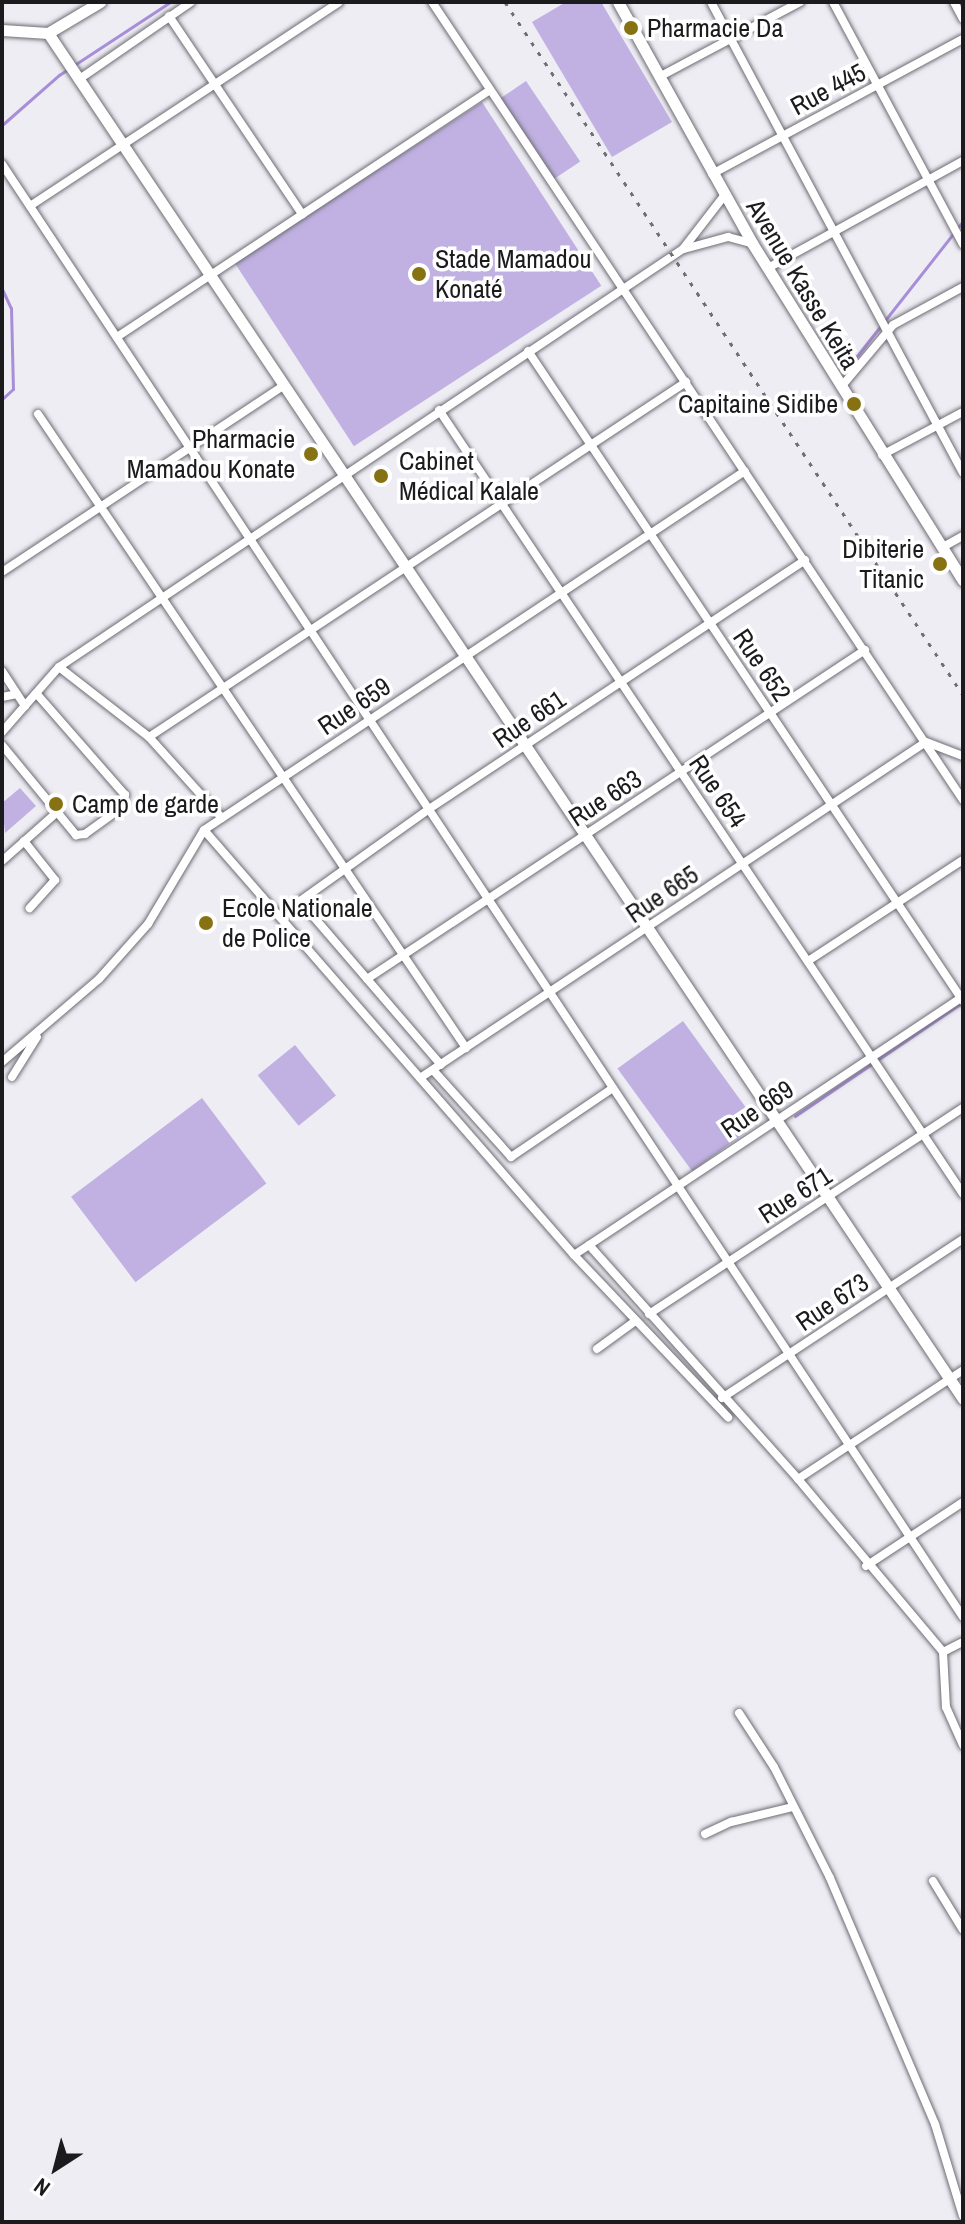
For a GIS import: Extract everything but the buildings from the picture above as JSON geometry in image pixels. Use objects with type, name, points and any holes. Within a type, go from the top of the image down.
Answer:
[{"type":"street","points":[[2,30],[48,33],[100,2]]},
{"type":"street","points":[[77,78],[191,2]]},
{"type":"street","points":[[30,206],[339,2]]},
{"type":"street","points":[[432,2],[963,800]]},
{"type":"street","name":"Avenue Kasse Keita","points":[[618,2],[752,243],[963,581]]},
{"type":"street","points":[[711,2],[872,304],[889,328],[963,473]]},
{"type":"street","points":[[659,77],[800,2]]},
{"type":"street","points":[[833,2],[961,240]]},
{"type":"street","points":[[954,2],[963,19]]},
{"type":"street","points":[[169,16],[302,214]]},
{"type":"street","points":[[48,33],[963,1399]]},
{"type":"street","name":"Rue 445","points":[[712,174],[963,39]]},
{"type":"street","points":[[117,337],[490,90]]},
{"type":"street","points":[[768,268],[963,161]]},
{"type":"street","points":[[2,164],[963,1617]]},
{"type":"street","points":[[2,732],[59,667],[163,594],[683,249],[724,196]]},
{"type":"street","points":[[683,249],[728,237],[752,243]]},
{"type":"street","points":[[841,387],[889,328],[963,287]]},
{"type":"street","name":"Rue 652","points":[[528,351],[962,999]]},
{"type":"street","points":[[149,737],[686,382]]},
{"type":"street","points":[[2,572],[283,386]]},
{"type":"street","name":"Rue 654","points":[[439,410],[963,1194]]},
{"type":"street","points":[[882,455],[963,412]]},
{"type":"street","points":[[38,414],[103,505],[466,1048]]},
{"type":"street","name":"Rue 659","points":[[2,1062],[41,1032],[99,979],[148,924],[204,830],[745,471]]},
{"type":"street","points":[[943,547],[963,536]]},
{"type":"street","name":"Rue 661","points":[[279,916],[429,809],[805,560]]},
{"type":"street","name":"Rue 663","points":[[367,979],[865,650]]},
{"type":"street","points":[[59,667],[149,737],[222,818]]},
{"type":"street","points":[[2,671],[25,706]]},
{"type":"street","points":[[2,745],[72,833],[85,834],[121,808],[125,795],[36,693]]},
{"type":"street","points":[[2,697],[17,694]]},
{"type":"street","points":[[926,742],[963,756]]},
{"type":"street","name":"Rue 665","points":[[420,1078],[926,742]]},
{"type":"street","points":[[2,861],[56,813]]},
{"type":"street","points":[[204,830],[574,1255],[634,1322],[728,1417]]},
{"type":"street","points":[[24,841],[55,880],[30,908]]},
{"type":"street","points":[[808,961],[963,860]]},
{"type":"street","points":[[300,901],[511,1157],[613,1088]]},
{"type":"street","name":"Rue 669","points":[[574,1255],[962,999]]},
{"type":"street","name":"Rue 659","points":[[12,1077],[41,1032]]},
{"type":"street","name":"Rue 671","points":[[649,1314],[963,1108]]},
{"type":"street","name":"Rue 673","points":[[722,1398],[963,1239]]},
{"type":"street","points":[[589,1245],[722,1398],[798,1479],[866,1566],[943,1652],[946,1707],[963,1745]]},
{"type":"street","points":[[597,1349],[634,1322]]},
{"type":"street","points":[[798,1479],[963,1370]]},
{"type":"street","points":[[866,1566],[963,1502]]},
{"type":"street","points":[[943,1652],[963,1642]]},
{"type":"street","points":[[739,1713],[830,1878],[935,2124],[963,2216]]},
{"type":"street","points":[[705,1834],[731,1822],[793,1807]]},
{"type":"street","points":[[933,1881],[963,1930]]},
{"type":"shaded area","points":[[566,2],[601,2],[672,122],[612,157],[532,22]]},
{"type":"shaded area","points":[[526,81],[580,161],[553,180],[499,99]]},
{"type":"shaded area","name":"Stade Mamadou Konaté","points":[[482,102],[601,286],[354,446],[235,263]]},
{"type":"shaded area","points":[[20,788],[36,806],[5,833],[2,803]]},
{"type":"shaded area","points":[[683,1021],[758,1124],[692,1171],[617,1069]]},
{"type":"shaded area","points":[[295,1045],[336,1096],[299,1126],[258,1075]]},
{"type":"shaded area","points":[[202,1098],[266,1183],[135,1282],[71,1197]]},
{"type":"waterway","points":[[2,125],[59,75],[170,2]]},
{"type":"waterway","points":[[849,366],[963,221]]},
{"type":"waterway","points":[[2,289],[11,308],[13,389],[2,399]]},
{"type":"waterway","points":[[795,1116],[963,1002]]},
{"type":"railway","points":[[505,2],[963,695]]},
{"type":"place","name":"Pharmacie Da","points":[[631,28]]},
{"type":"place","name":"Stade Mamadou Konaté","points":[[419,274]]},
{"type":"place","name":"Capitaine Sidibe","points":[[854,404]]},
{"type":"place","name":"Pharmacie Mamadou Konate","points":[[311,454]]},
{"type":"place","name":"Cabinet Médical Kalale","points":[[381,476]]},
{"type":"place","name":"Dibiterie Titanic","points":[[940,564]]},
{"type":"place","name":"Camp de garde","points":[[56,804]]},
{"type":"place","name":"Ecole Nationale de Police","points":[[206,923]]}]
